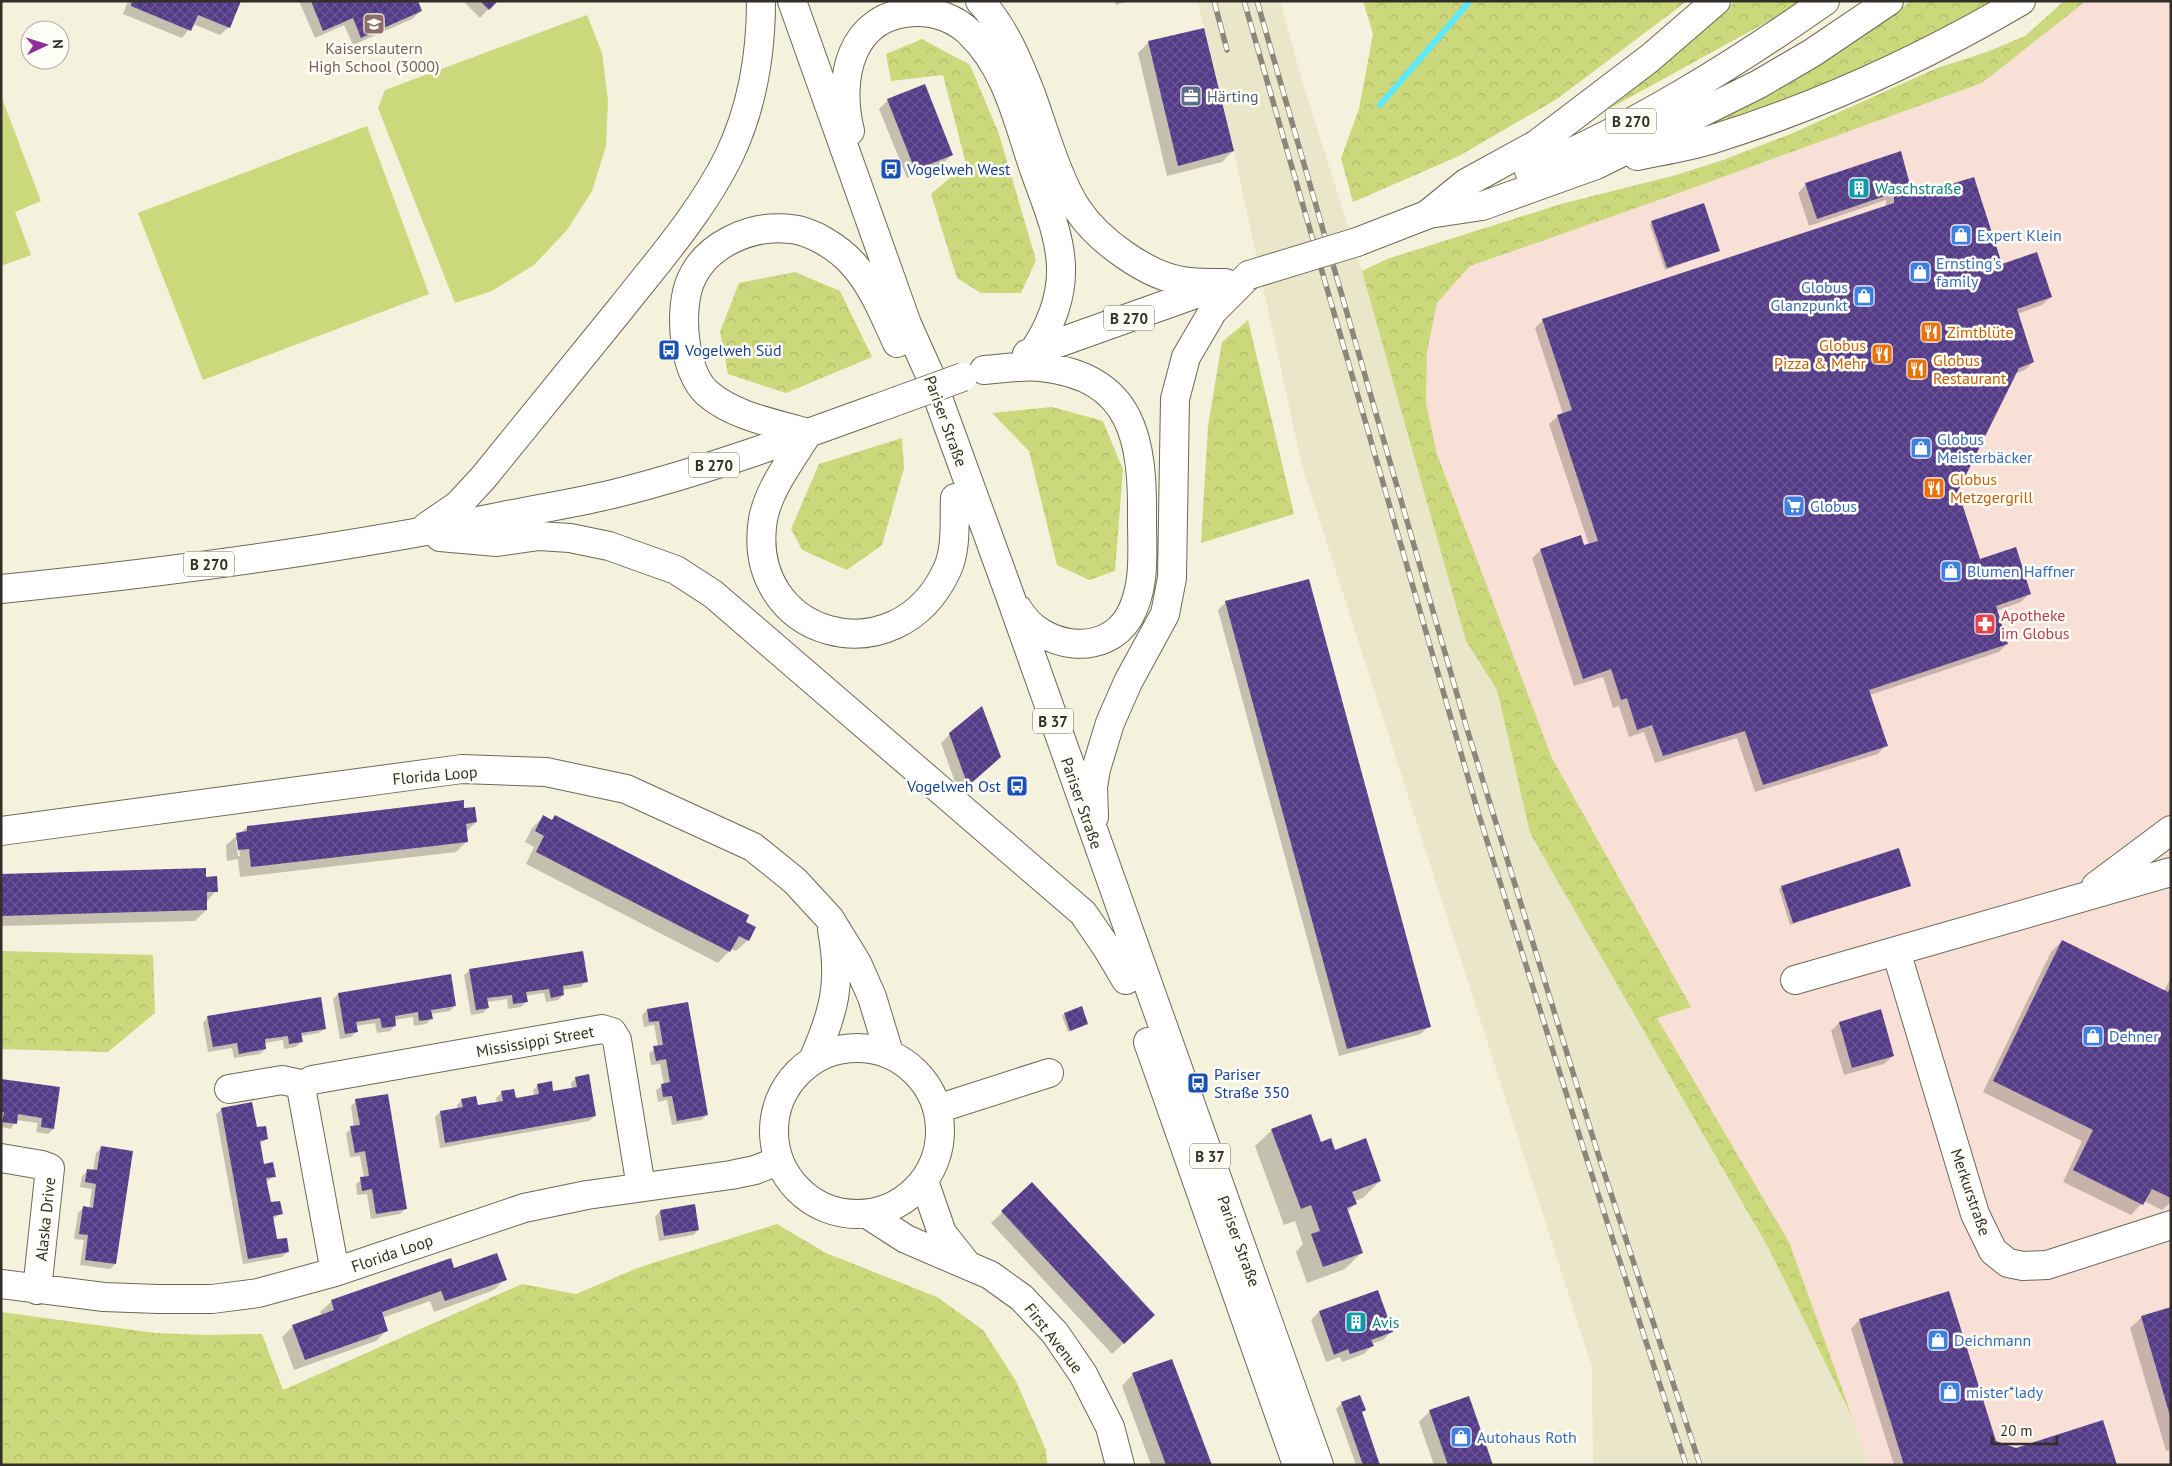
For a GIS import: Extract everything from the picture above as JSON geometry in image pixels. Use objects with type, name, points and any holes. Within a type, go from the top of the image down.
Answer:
[{"type":"main road","points":[[416,534],[458,505],[483,478],[693,215],[729,156],[752,91],[761,1]]},
{"type":"main road","name":"Pariser Straße","points":[[779,1],[920,373],[1009,593],[1098,849],[1319,1465]]},
{"type":"main road","name":"Pariser Straße","points":[[792,1],[907,324],[955,498],[1297,1465]]},
{"type":"main road","points":[[980,1],[998,24],[1017,56],[1062,178],[1077,210],[1099,235],[1150,270],[1182,281],[1237,279]]},
{"type":"main road","points":[[1428,214],[1466,183],[1537,144],[1650,58],[1716,1]]},
{"type":"main road","name":"B 270","points":[[1,589],[121,577],[416,534],[619,493],[751,454],[1237,279],[1357,242],[1428,214],[1586,147],[1756,48],[1826,1]]},
{"type":"main road","name":"B 270","points":[[1428,214],[1482,206],[1596,165],[1759,84],[1812,53],[1889,1]]},
{"type":"main road","points":[[1596,165],[1708,140],[1847,91],[1923,55],[2021,1]]},
{"type":"main road","points":[[920,373],[922,339],[852,140],[846,115],[845,85],[849,62],[855,48],[870,27],[885,18],[901,12],[922,12],[942,16],[970,32],[996,66],[1009,95],[1059,241],[1061,269],[1059,294],[1044,335],[1033,352]]},
{"type":"main road","points":[[920,373],[866,282],[853,264],[839,252],[809,234],[792,229],[770,229],[744,234],[726,242],[709,255],[690,285],[684,332],[688,357],[696,376],[706,392],[741,413],[808,433],[772,492],[764,517],[761,540],[769,579],[794,613],[809,622],[848,634],[871,633],[893,627],[916,613],[933,594],[948,569],[951,558],[955,498]]},
{"type":"main road","points":[[1098,849],[1093,787],[1096,769],[1110,723],[1128,682],[1165,614],[1172,578],[1175,398],[1186,357],[1213,311],[1237,279]]},
{"type":"main road","points":[[974,373],[1039,367],[1080,375],[1113,397],[1128,418],[1139,447],[1142,480],[1142,577],[1136,602],[1128,618],[1115,631],[1103,638],[1089,644],[1068,644],[1052,639],[1032,627],[1021,614],[1009,593]]},
{"type":"main road","points":[[416,534],[497,542],[539,536],[570,538],[609,546],[676,570],[713,594],[1083,913],[1108,948],[1126,980]]},
{"type":"main road","name":"Florida Loop","points":[[1,831],[462,769],[546,772],[626,789],[753,847],[795,881],[830,919],[857,963],[881,1024],[888,1054]]},
{"type":"main road","points":[[2078,898],[2118,872],[2171,830]]},
{"type":"main road","points":[[1795,980],[2171,872]]},
{"type":"main road","points":[[813,1060],[829,1023],[835,998],[836,952],[830,919]]},
{"type":"main road","name":"Merkurstraße","points":[[1896,951],[1975,1214],[1993,1252],[2008,1263],[2023,1266],[2047,1265],[2171,1225]]},
{"type":"main road","name":"Mississippi Street","points":[[229,1089],[282,1080],[305,1085],[312,1080],[602,1029],[612,1032],[617,1040],[641,1187]]},
{"type":"main road","points":[[863,1048],[888,1054],[905,1063],[919,1076],[930,1091],[937,1109],[940,1128],[939,1146],[933,1165],[924,1181],[912,1194],[883,1211],[867,1214],[844,1214],[823,1208],[804,1196],[794,1186],[778,1161],[774,1142],[774,1123],[778,1104],[792,1079],[813,1060],[837,1050],[846,1049],[863,1048]]},
{"type":"main road","points":[[937,1109],[1049,1074]]},
{"type":"main road","points":[[305,1085],[302,1093],[335,1272]]},
{"type":"main road","name":"Alaska Drive","points":[[1,1158],[42,1164],[50,1168],[36,1290]]},
{"type":"main road","name":"Florida Loop","points":[[1,1284],[36,1290],[104,1296],[212,1299],[258,1293],[335,1272],[524,1208],[641,1187],[731,1175],[755,1170],[778,1161]]},
{"type":"main road","name":"First Avenue","points":[[924,1181],[942,1234],[968,1265]]},
{"type":"main road","name":"First Avenue","points":[[867,1214],[906,1239],[990,1275],[1022,1298],[1054,1333],[1083,1374],[1110,1427],[1120,1465]]},
{"type":"shaded area","points":[[1197,1],[1280,1],[1303,84],[1371,299],[1466,641],[1497,690],[1530,833],[1769,1249],[1853,1419],[1868,1465],[1593,1465],[1592,1367],[1302,466],[1222,97]]},
{"type":"shaded area","points":[[2086,1],[2171,1],[2171,1465],[1868,1465],[1789,1242],[1657,1018],[1691,1006],[1552,758],[1437,454],[1426,403],[1427,352],[1437,303],[1470,266],[1679,193],[1982,83]]},
{"type":"green space","points":[[1363,1],[1687,1],[1557,99],[1459,156],[1353,202],[1341,158],[1359,109],[1373,34]]},
{"type":"green space","points":[[1736,1],[1805,1],[1576,127]]},
{"type":"green space","points":[[1911,1],[2001,1],[1872,69],[1683,139],[1815,68]]},
{"type":"green space","points":[[2064,1],[2086,1],[1982,83],[1679,193],[1470,266],[1437,303],[1427,352],[1426,403],[1437,454],[1552,758],[1691,1007],[1657,1018],[1789,1242],[1853,1419],[1769,1249],[1530,833],[1497,690],[1466,641],[1362,271],[1387,259],[1561,204],[1676,175],[1723,160],[1793,133],[1937,68],[1987,52],[2025,36]]},
{"type":"green space","points":[[587,15],[602,53],[608,101],[606,146],[592,191],[567,230],[534,265],[492,291],[455,303],[378,108],[385,90]]},
{"type":"green space","points":[[922,39],[970,65],[999,134],[1036,260],[1021,293],[981,293],[957,278],[931,194],[966,164],[943,75],[891,81],[886,54]]},
{"type":"green space","points":[[1,96],[41,201],[15,212],[31,255],[1,266]]},
{"type":"green space","points":[[367,126],[429,294],[203,380],[138,213]]},
{"type":"green space","points":[[795,272],[840,291],[872,357],[786,393],[728,374],[720,332],[739,283]]},
{"type":"green space","points":[[1248,320],[1294,514],[1201,543],[1208,426],[1222,342]]},
{"type":"green space","points":[[1052,407],[1103,421],[1123,470],[1115,571],[1089,580],[1057,565],[1029,451],[992,413]]},
{"type":"green space","points":[[902,438],[904,468],[882,545],[847,570],[802,550],[791,529],[819,464]]},
{"type":"green space","points":[[1,951],[153,955],[155,1013],[108,1052],[1,1049]]},
{"type":"green space","points":[[777,1224],[826,1253],[937,1297],[983,1330],[1016,1381],[1046,1450],[1047,1465],[1,1465],[1,1312],[155,1333],[206,1335],[262,1334],[283,1390],[522,1284],[576,1294],[640,1267]]},
{"type":"building","points":[[132,1],[241,1],[230,28],[198,15],[191,31],[131,6]]},
{"type":"building","name":"Kaiserslautern High School (3000)","points":[[311,1],[418,1],[422,11],[361,38],[353,18],[323,31]]},
{"type":"building","points":[[480,1],[498,1],[489,10]]},
{"type":"building","name":"Härting","points":[[1204,28],[1234,151],[1178,166],[1148,41]]},
{"type":"building","points":[[925,84],[953,155],[915,170],[887,99]]},
{"type":"building","points":[[1901,151],[1913,196],[1974,177],[2002,264],[2037,252],[2052,297],[2017,309],[2034,362],[2019,368],[1958,491],[1980,559],[2016,547],[2031,594],[1996,606],[2008,644],[1869,690],[1888,746],[1763,785],[1745,731],[1663,756],[1652,725],[1637,730],[1627,698],[1621,700],[1611,669],[1583,679],[1540,549],[1581,535],[1584,545],[1598,541],[1557,415],[1572,410],[1542,319],[1894,203],[1894,193],[1817,219],[1805,183]]},
{"type":"building","points":[[1704,203],[1720,251],[1667,268],[1651,221]]},
{"type":"building","points":[[1309,579],[1431,1027],[1347,1049],[1225,601]]},
{"type":"building","points":[[982,706],[1001,757],[968,786],[949,733]]},
{"type":"building","points":[[464,800],[464,808],[475,807],[477,822],[466,824],[468,842],[251,867],[249,849],[238,850],[236,833],[247,831],[247,826]]},
{"type":"building","points":[[543,815],[552,820],[555,815],[749,915],[746,922],[756,927],[749,941],[739,936],[730,952],[536,852],[544,836],[535,831]]},
{"type":"building","points":[[1899,848],[1911,886],[1793,923],[1781,886]]},
{"type":"building","points":[[206,868],[206,877],[217,876],[218,892],[207,892],[207,910],[1,916],[1,874]]},
{"type":"building","name":"Dehner","points":[[2062,940],[2168,992],[2171,986],[2171,1198],[2152,1189],[2143,1205],[2073,1170],[2093,1130],[1993,1081]]},
{"type":"building","points":[[583,951],[588,982],[563,986],[564,995],[551,998],[549,989],[526,992],[528,1002],[513,1004],[512,995],[487,998],[489,1008],[476,1010],[469,969]]},
{"type":"building","points":[[451,974],[456,1006],[431,1010],[433,1019],[419,1021],[418,1012],[395,1016],[396,1026],[382,1028],[380,1018],[356,1022],[358,1032],[345,1034],[338,993]]},
{"type":"building","points":[[321,997],[326,1029],[301,1033],[303,1042],[289,1044],[288,1036],[265,1039],[266,1049],[239,1054],[237,1043],[213,1047],[207,1016]]},
{"type":"building","points":[[688,1002],[708,1115],[677,1121],[672,1096],[663,1097],[661,1084],[670,1082],[666,1059],[656,1061],[653,1046],[663,1045],[659,1021],[649,1022],[647,1009]]},
{"type":"building","points":[[1082,1006],[1088,1024],[1070,1031],[1064,1013]]},
{"type":"building","points":[[1881,1009],[1894,1056],[1852,1068],[1839,1022]]},
{"type":"building","points":[[589,1074],[596,1116],[445,1143],[440,1111],[463,1107],[461,1099],[476,1096],[478,1105],[503,1101],[501,1091],[514,1089],[516,1098],[539,1094],[537,1084],[552,1081],[553,1091],[577,1087],[575,1077]]},
{"type":"building","points":[[1,1079],[60,1087],[54,1129],[41,1127],[42,1118],[18,1114],[17,1124],[2,1122],[4,1112],[1,1112]]},
{"type":"building","points":[[388,1094],[407,1209],[376,1214],[372,1189],[362,1191],[360,1177],[369,1176],[365,1151],[355,1153],[350,1126],[360,1125],[355,1099]]},
{"type":"building","points":[[252,1102],[257,1127],[266,1126],[268,1139],[260,1141],[264,1164],[273,1162],[276,1177],[266,1178],[271,1202],[280,1201],[283,1214],[273,1216],[277,1239],[287,1238],[289,1252],[248,1259],[221,1108]]},
{"type":"building","points":[[1311,1114],[1321,1142],[1331,1138],[1335,1150],[1366,1138],[1381,1181],[1352,1192],[1357,1204],[1347,1208],[1363,1253],[1323,1267],[1311,1234],[1320,1231],[1311,1205],[1301,1209],[1271,1129]]},
{"type":"building","points":[[101,1146],[133,1151],[116,1264],[85,1260],[88,1235],[79,1234],[83,1206],[93,1208],[96,1184],[85,1182],[87,1169],[97,1170]]},
{"type":"building","points":[[1032,1182],[1155,1315],[1124,1344],[1001,1211]]},
{"type":"building","points":[[695,1204],[699,1230],[664,1236],[660,1210]]},
{"type":"building","points":[[497,1253],[507,1280],[445,1301],[441,1291],[382,1312],[388,1331],[305,1360],[292,1325],[334,1310],[331,1300],[451,1258],[454,1268]]},
{"type":"building","name":"Avis","points":[[1378,1290],[1393,1332],[1371,1340],[1374,1346],[1350,1354],[1348,1349],[1334,1355],[1319,1311]]},
{"type":"building","points":[[1949,1291],[1996,1441],[2016,1448],[2103,1420],[2117,1465],[1904,1465],[1859,1319]]},
{"type":"building","points":[[2171,1307],[2171,1416],[2170,1416],[2141,1316]]},
{"type":"building","points":[[1172,1359],[1212,1465],[1166,1465],[1132,1373]]},
{"type":"building","points":[[1360,1395],[1366,1410],[1362,1412],[1380,1465],[1363,1465],[1341,1402]]},
{"type":"building","name":"Autohaus Roth","points":[[1469,1396],[1493,1465],[1448,1465],[1429,1410]]},
{"type":"waterway","points":[[1380,105],[1470,1]]},
{"type":"railway","points":[[1214,1],[1227,50]]},
{"type":"railway","points":[[1244,1],[1478,812],[1589,1166],[1686,1465]]},
{"type":"railway","points":[[1257,1],[1467,729],[1599,1157],[1700,1465]]},
{"type":"place","name":"Kaiserslautern High School (3000)","points":[[374,24]]},
{"type":"place","name":"Härting","points":[[1191,96]]},
{"type":"place","name":"Vogelweh West","points":[[891,169]]},
{"type":"place","name":"Waschstraße","points":[[1859,188]]},
{"type":"place","name":"Expert Klein","points":[[1961,235]]},
{"type":"place","name":"Ernsting's family","points":[[1920,272]]},
{"type":"place","name":"Globus Glanzpunkt","points":[[1864,296]]},
{"type":"place","name":"Zimtblüte","points":[[1931,332]]},
{"type":"place","name":"Vogelweh Süd","points":[[669,350]]},
{"type":"place","name":"Globus Pizza & Mehr","points":[[1882,354]]},
{"type":"place","name":"Globus Restaurant","points":[[1917,369]]},
{"type":"place","name":"Globus Meisterbäcker","points":[[1921,448]]},
{"type":"place","name":"Globus Metzgergrill","points":[[1934,488]]},
{"type":"place","name":"Globus","points":[[1794,506]]},
{"type":"place","name":"Blumen Haffner","points":[[1951,571]]},
{"type":"place","name":"Apotheke im Globus","points":[[1985,624]]},
{"type":"place","name":"Vogelweh Ost","points":[[1017,786]]},
{"type":"place","name":"Dehner","points":[[2093,1036]]},
{"type":"place","name":"Pariser Straße 350","points":[[1198,1083]]},
{"type":"place","name":"Avis","points":[[1356,1322]]},
{"type":"place","name":"Deichmann","points":[[1938,1340]]},
{"type":"place","name":"mister*lady","points":[[1950,1392]]},
{"type":"place","name":"Autohaus Roth","points":[[1461,1437]]}]
